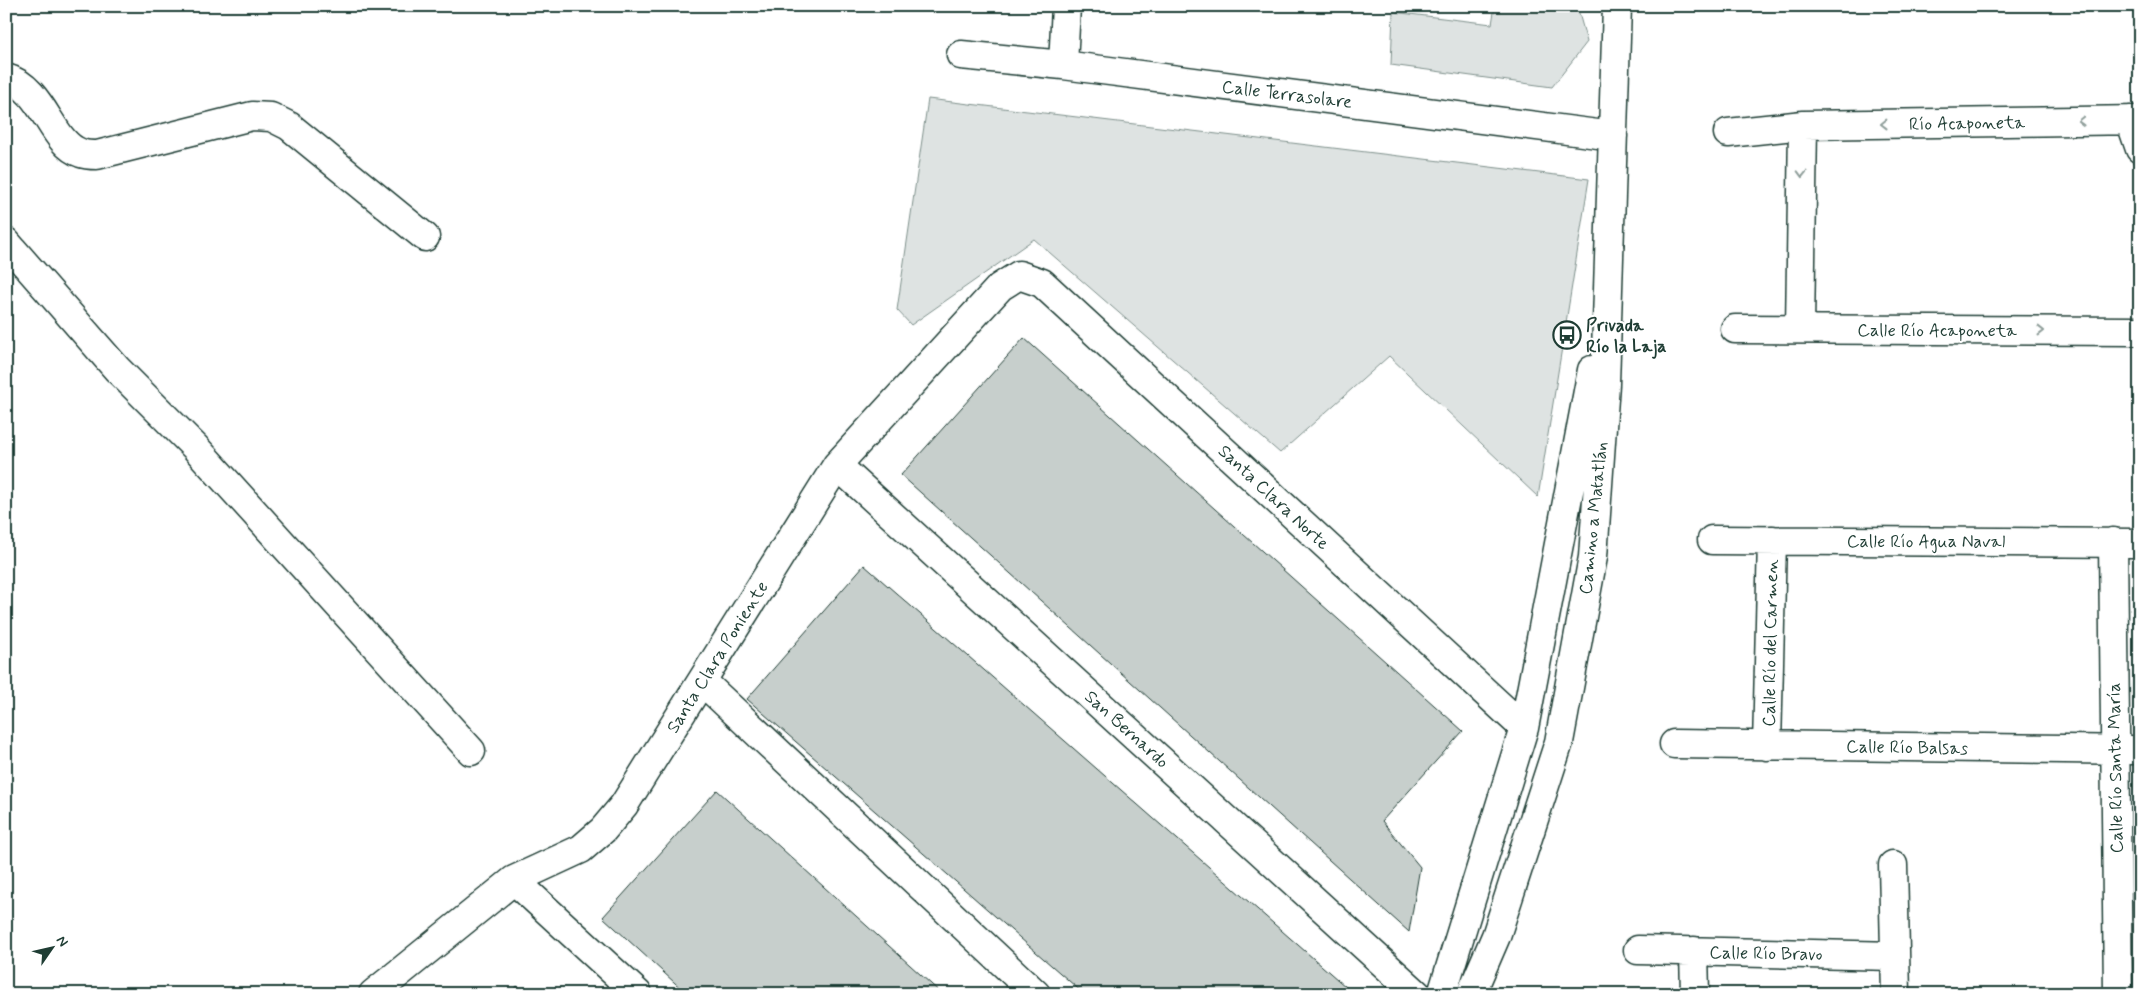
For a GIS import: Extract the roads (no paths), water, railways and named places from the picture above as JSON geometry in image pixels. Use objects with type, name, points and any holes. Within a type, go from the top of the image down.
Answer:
[{"type":"street","points":[[1063,65],[1066,6]]},
{"type":"street","name":"Camino a Matatlán","points":[[1471,994],[1496,936],[1559,742],[1594,557],[1605,384],[1617,6]]},
{"type":"street","name":"Camino a Matatlán","points":[[1616,55],[1630,6]]},
{"type":"street","name":"Calle Terrasolare","points":[[961,55],[1063,65],[1612,136]]},
{"type":"street","points":[[6,78],[12,79],[31,92],[65,142],[80,153],[96,155],[252,116],[271,117],[289,126],[425,237]]},
{"type":"street","name":"Río Acaponeta","points":[[1728,133],[1803,125],[2135,120],[2140,149]]},
{"type":"street","points":[[1800,329],[1803,125]]},
{"type":"street","points":[[6,242],[117,369],[195,447],[471,751]]},
{"type":"street","name":"Santa Clara Poniente","points":[[374,994],[514,880],[581,849],[603,830],[624,805],[837,465],[1000,286],[1019,275]]},
{"type":"street","name":"Santa Clara Norte","points":[[1019,275],[1042,283],[1524,728]]},
{"type":"street","points":[[1442,994],[1524,728],[1584,406],[1608,298]]},
{"type":"street","name":"Calle Río Acaponeta","points":[[1735,329],[2140,331]]},
{"type":"street","name":"San Bernardo","points":[[837,465],[1417,994]]},
{"type":"street","name":"Calle Río Agua Naval","points":[[1712,540],[2140,543]]},
{"type":"street","name":"Calle Río del Carmen","points":[[1767,746],[1772,540]]},
{"type":"street","name":"Calle Río Santa María","points":[[2113,542],[2128,750],[2118,994]]},
{"type":"street","points":[[702,681],[1036,994]]},
{"type":"street","name":"Calle Río Balsas","points":[[1674,744],[2128,750]]},
{"type":"street","points":[[1893,865],[1896,994]]},
{"type":"street","points":[[514,880],[638,994]]},
{"type":"street","name":"Calle Río Bravo","points":[[1638,950],[1895,956]]},
{"type":"street","points":[[1694,952],[1695,994]]},
{"type":"place","name":"Privada Río la Laja","points":[[1567,335]]}]
